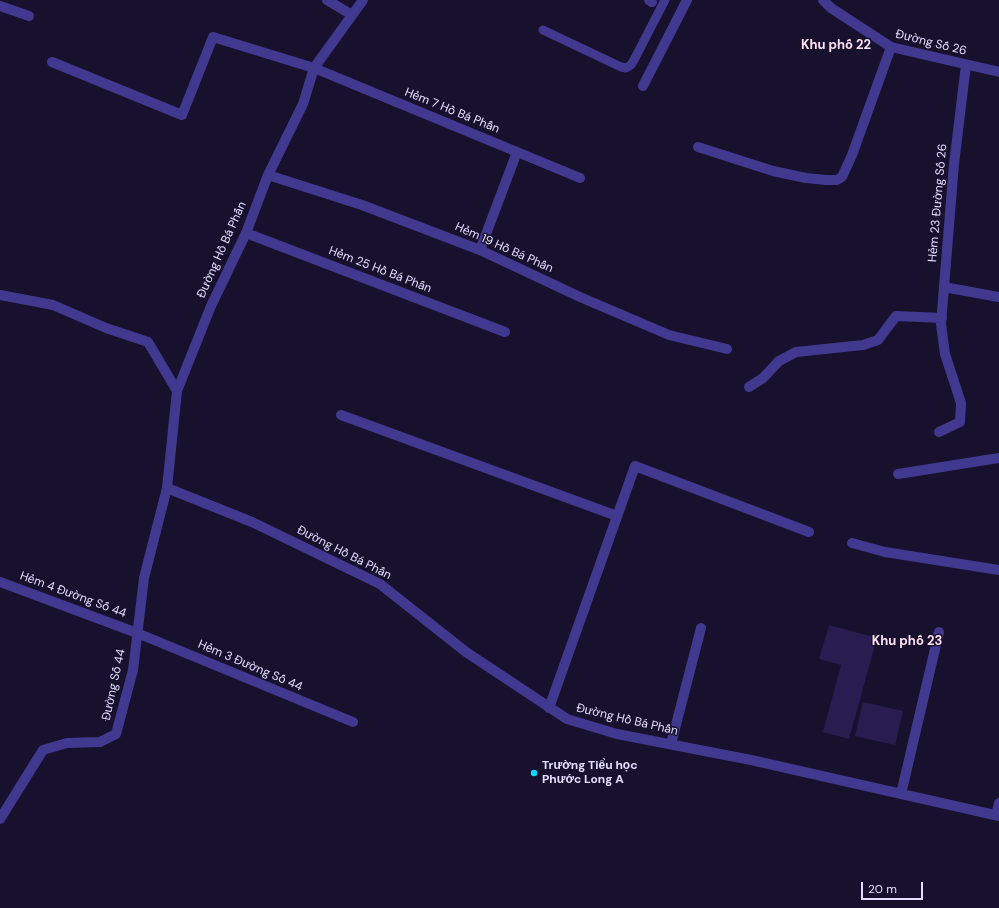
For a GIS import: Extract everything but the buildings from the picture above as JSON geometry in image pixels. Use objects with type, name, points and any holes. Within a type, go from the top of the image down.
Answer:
[{"type":"street","points":[[327,0],[352,15]]},
{"type":"street","name":"Đường Hồ Bá Phấn","points":[[363,0],[314,68],[303,104],[268,175],[246,233],[211,306],[177,391],[167,488],[252,522],[380,584],[466,652],[567,719],[618,734],[751,760],[998,815]]},
{"type":"street","points":[[643,86],[687,0]]},
{"type":"street","name":"Đường Số 26","points":[[823,0],[831,8],[891,48],[999,72]]},
{"type":"street","points":[[0,6],[29,16]]},
{"type":"street","name":"Hẻm 7 Hồ Bá Phấn","points":[[52,62],[182,115],[213,37],[314,68],[580,178]]},
{"type":"street","points":[[698,147],[773,171],[806,178],[837,180],[842,177],[848,166],[891,48]]},
{"type":"street","name":"Hẻm 23 Đường Số 26","points":[[939,432],[960,422],[961,403],[945,354],[941,324],[954,164],[966,65]]},
{"type":"street","points":[[480,250],[517,152]]},
{"type":"street","name":"Hẻm 19 Hồ Bá Phấn","points":[[268,175],[362,205],[480,250],[580,297],[669,335],[727,349]]},
{"type":"street","name":"Hẻm 25 Hồ Bá Phấn","points":[[246,233],[505,332]]},
{"type":"street","points":[[944,287],[999,297]]},
{"type":"street","points":[[0,295],[52,306],[106,328],[148,342],[177,391]]},
{"type":"street","points":[[749,387],[763,378],[779,361],[796,352],[863,345],[878,340],[896,316],[942,318]]},
{"type":"street","points":[[341,415],[617,516]]},
{"type":"street","points":[[898,474],[999,458]]},
{"type":"street","points":[[549,708],[635,466],[809,532]]},
{"type":"street","name":"Đường Số 44","points":[[0,818],[43,750],[67,743],[100,742],[116,734],[133,670],[144,578],[167,488]]},
{"type":"street","points":[[852,543],[885,552],[999,570]]},
{"type":"street","name":"Hẻm 4 Đường Số 44","points":[[0,582],[137,633]]},
{"type":"street","points":[[671,744],[701,628]]},
{"type":"street","points":[[901,794],[939,632]]},
{"type":"street","name":"Hẻm 3 Đường Số 44","points":[[137,633],[353,722]]},
{"type":"street","points":[[998,815],[999,803]]},
{"type":"lane","points":[[543,30],[626,68],[631,65],[634,60],[665,0]]},
{"type":"place","name":"Trường Tiểu học Phước Long A","points":[[534,773]]},
{"type":"district","name":"Khu phố 22","points":[[836,46]]},
{"type":"district","name":"Khu phố 23","points":[[907,642]]}]
